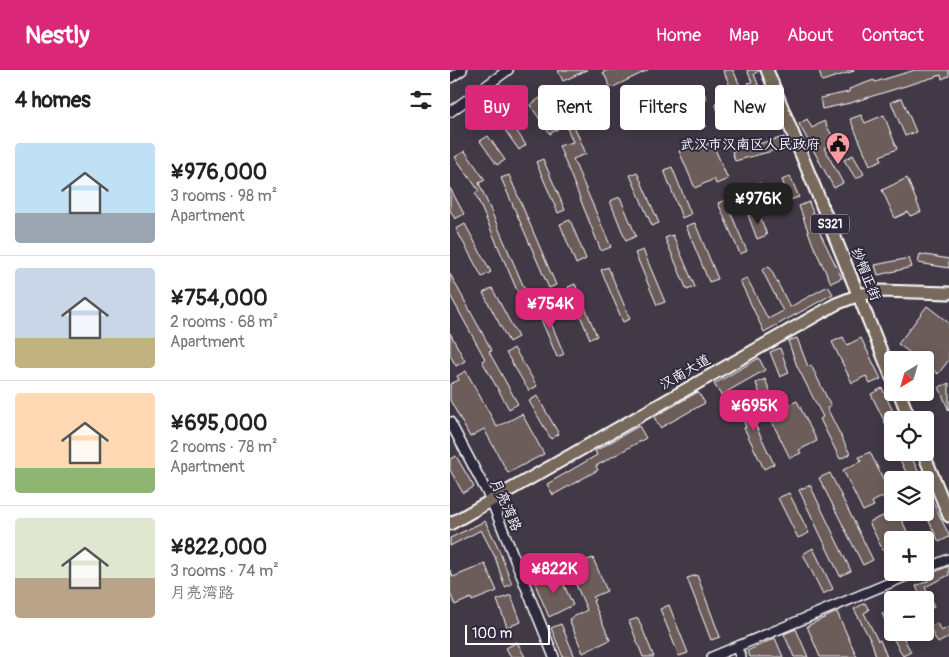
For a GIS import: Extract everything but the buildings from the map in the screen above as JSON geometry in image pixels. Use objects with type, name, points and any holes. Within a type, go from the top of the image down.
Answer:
[{"type":"main road","name":"纱帽正街","points":[[767,70],[887,351]]},
{"type":"main road","name":"纱帽正街","points":[[773,70],[884,356]]},
{"type":"main road","name":"汉南大道","points":[[450,524],[801,323],[861,294],[879,291],[949,293]]},
{"type":"main road","points":[[927,461],[949,516]]},
{"type":"main road","points":[[932,461],[949,501]]},
{"type":"street","points":[[450,78],[462,70]]},
{"type":"street","points":[[450,112],[508,70]]},
{"type":"street","name":"月亮湾路","points":[[450,422],[491,500],[554,657]]},
{"type":"street","points":[[934,565],[949,559]]},
{"type":"street","points":[[712,657],[894,581]]},
{"type":"street","points":[[736,647],[741,657]]},
{"type":"place","name":"武汉市汉南区人民政府","points":[[838,165]]}]
